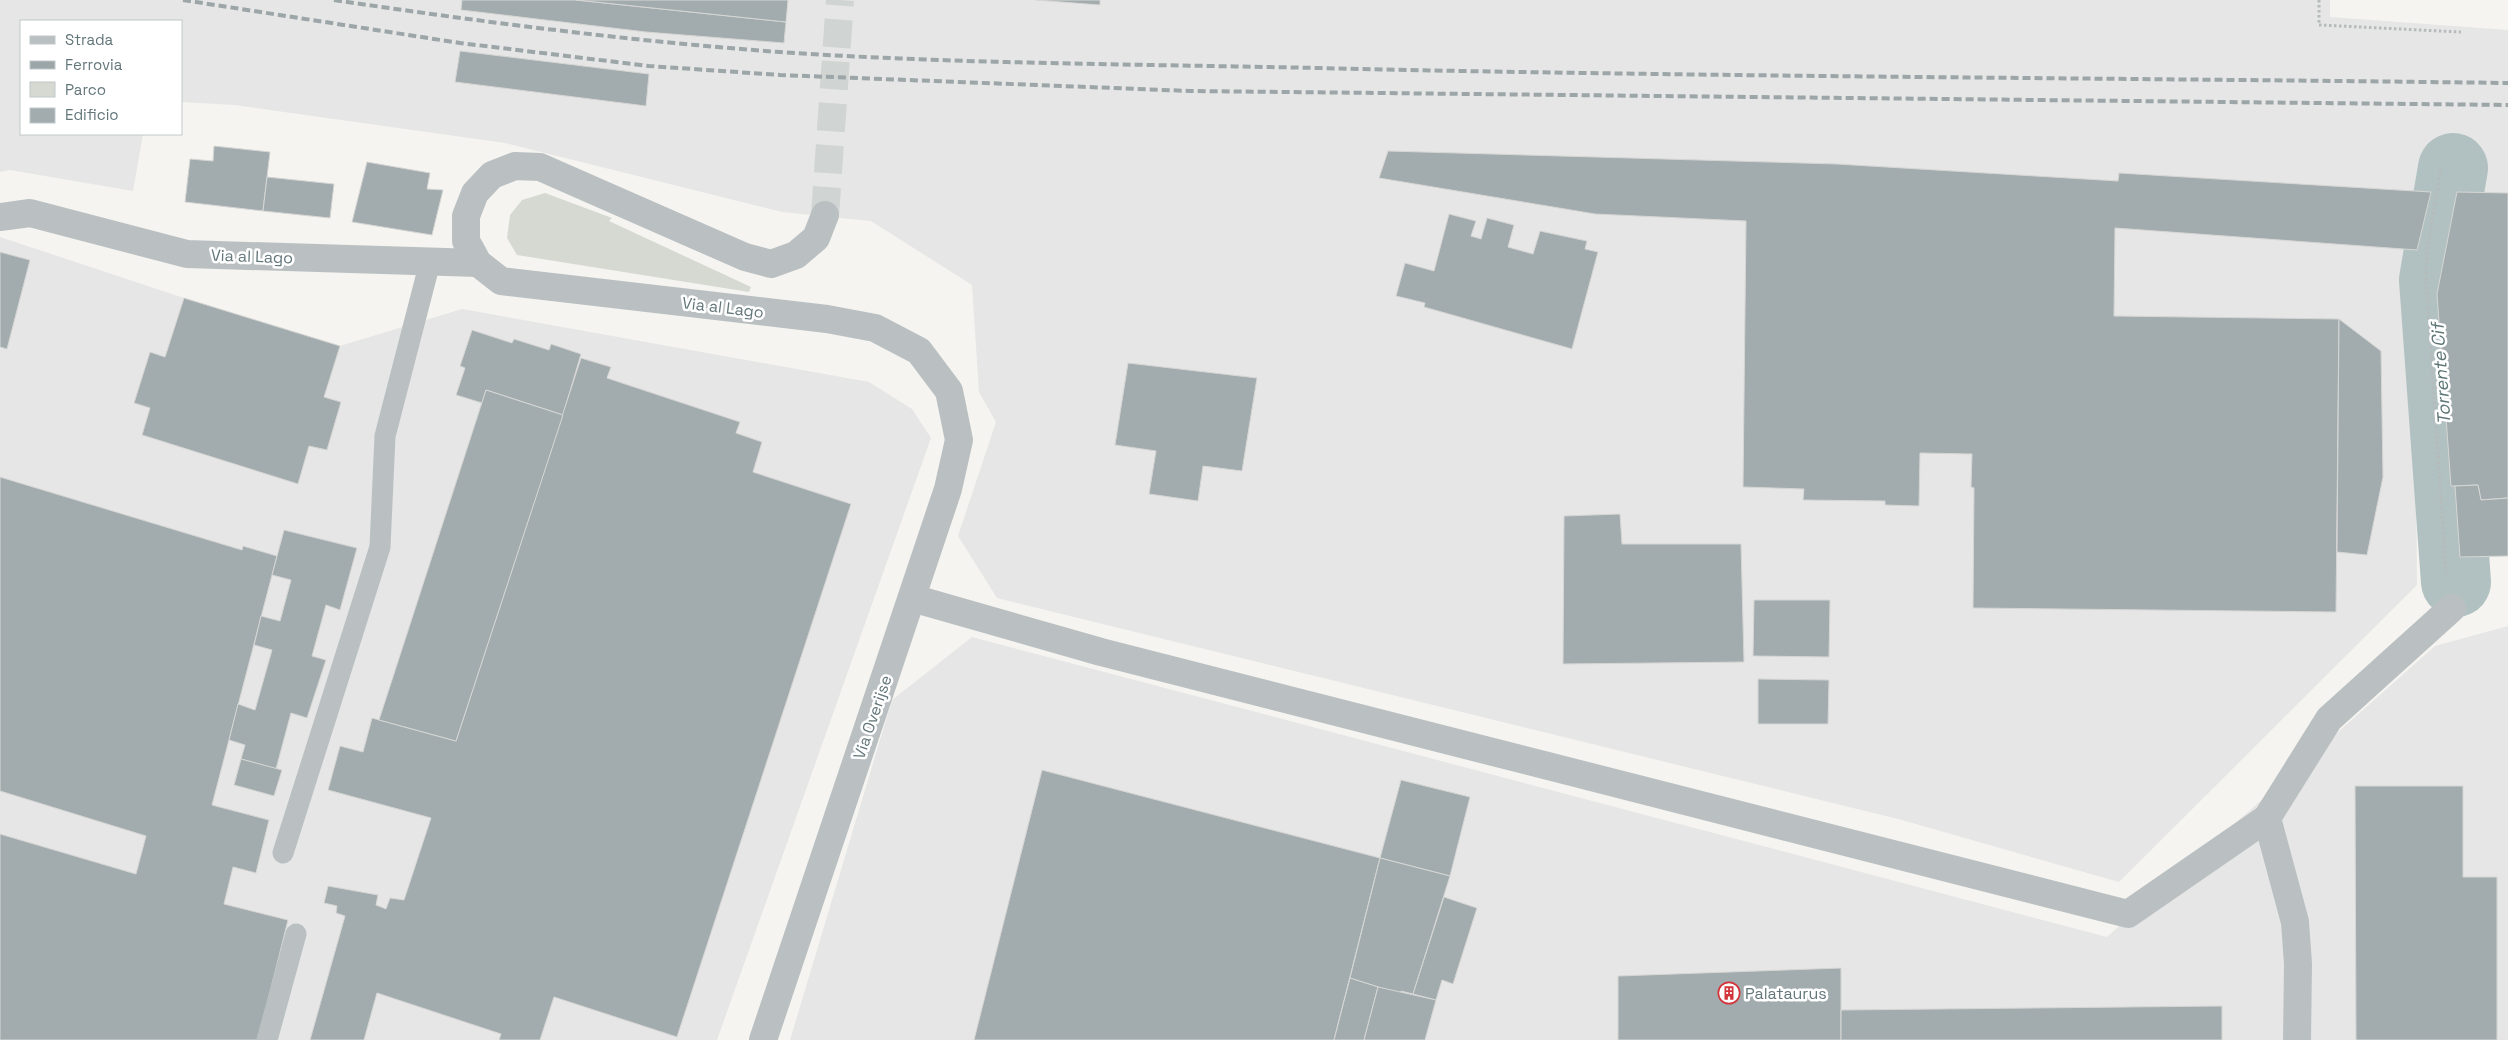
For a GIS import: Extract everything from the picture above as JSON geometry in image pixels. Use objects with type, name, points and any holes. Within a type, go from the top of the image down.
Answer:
[{"type":"street","name":"Via al Lago","points":[[825,215],[816,238],[796,256],[772,264],[745,257],[540,168],[515,166],[492,175],[474,193],[466,216],[466,241],[478,263],[500,281],[818,318],[875,328],[919,351],[949,391]]},
{"type":"street","name":"Via al Lago","points":[[0,217],[30,213],[187,254],[478,263]]},
{"type":"street","name":"Via Overijse","points":[[763,1040],[948,489],[959,440],[949,391]]},
{"type":"street","points":[[912,598],[1111,655],[2128,914],[2267,818],[2329,719],[2452,608]]},
{"type":"street","points":[[2267,818],[2294,922],[2298,964],[2297,1040]]},
{"type":"lane","points":[[283,853],[380,546],[384,436],[430,262]]},
{"type":"lane","points":[[267,1040],[296,934]]},
{"type":"path","points":[[2319,0],[2319,25],[2461,32]]},
{"type":"path","points":[[2441,168],[2427,251],[2426,276],[2447,585],[2452,608]]},
{"type":"shaded area","points":[[0,0],[2330,0],[2330,17],[2508,30],[2508,556],[2460,557],[2437,294],[2457,193],[2431,192],[2409,282],[2416,462],[2417,585],[2119,882],[1902,820],[997,598],[958,536],[996,422],[979,392],[972,285],[871,221],[782,212],[505,143],[235,105],[182,102],[182,20],[20,20],[20,135],[143,135],[133,191],[10,170],[0,172]]},
{"type":"shaded area","points":[[0,237],[184,298],[340,346],[462,309],[869,382],[912,409],[931,438],[717,1040],[0,1040]]},
{"type":"shaded area","points":[[2508,626],[2508,1040],[790,1040],[892,700],[972,637],[2107,937],[2435,646]]},
{"type":"green space","points":[[545,193],[612,218],[609,221],[751,287],[749,292],[517,255],[507,238],[510,215],[522,200]]},
{"type":"building","points":[[462,0],[576,0],[786,22],[784,43],[646,32],[461,10]]},
{"type":"building","points":[[576,0],[788,0],[786,22]]},
{"type":"building","points":[[1036,0],[1100,0],[1100,5]]},
{"type":"building","points":[[460,51],[649,74],[646,106],[455,82]]},
{"type":"building","points":[[214,146],[270,152],[263,211],[185,202],[190,159],[213,161]]},
{"type":"building","points":[[1388,151],[1837,164],[2118,181],[2119,173],[2431,192],[2417,250],[2115,228],[2114,316],[2339,319],[2336,612],[1973,608],[1974,488],[1971,487],[1972,454],[1920,453],[1919,506],[1885,505],[1885,501],[1803,500],[1804,489],[1743,487],[1746,221],[1595,214],[1379,178]]},
{"type":"building","points":[[367,162],[430,173],[427,189],[443,190],[432,235],[352,222]]},
{"type":"building","points":[[267,177],[334,184],[330,218],[263,211]]},
{"type":"building","points":[[2457,192],[2508,193],[2508,498],[2481,500],[2478,485],[2451,486],[2437,294]]},
{"type":"building","points":[[1449,214],[1476,221],[1471,236],[1481,239],[1487,218],[1514,225],[1508,247],[1533,254],[1540,231],[1587,241],[1585,249],[1598,252],[1572,349],[1424,307],[1425,303],[1396,296],[1405,263],[1434,271]]},
{"type":"building","points":[[0,252],[30,260],[7,349],[0,347]]},
{"type":"building","points":[[184,298],[340,346],[324,397],[341,402],[327,450],[309,446],[298,484],[142,435],[150,408],[134,403],[150,352],[165,357]]},
{"type":"building","points":[[2339,319],[2381,351],[2383,477],[2367,555],[2337,552]]},
{"type":"building","points":[[472,330],[512,343],[514,339],[549,350],[551,344],[581,354],[563,415],[486,390],[482,403],[456,395],[465,368],[460,366]]},
{"type":"building","points":[[581,358],[611,367],[607,378],[740,422],[736,433],[762,442],[753,472],[851,504],[677,1037],[554,997],[540,1040],[499,1040],[501,1034],[377,993],[364,1040],[310,1040],[345,916],[336,913],[337,906],[324,903],[328,886],[378,895],[376,905],[386,909],[390,898],[404,900],[431,818],[328,790],[340,746],[363,752],[372,718],[456,741]]},
{"type":"building","points":[[1128,363],[1257,378],[1242,471],[1203,466],[1198,501],[1149,494],[1156,451],[1115,445]]},
{"type":"building","points":[[486,390],[563,415],[456,741],[379,720]]},
{"type":"building","points":[[0,477],[242,550],[243,546],[277,556],[212,805],[269,820],[256,873],[233,867],[224,904],[288,920],[258,1040],[0,1040],[0,834],[136,874],[146,836],[0,791]]},
{"type":"building","points":[[2478,485],[2481,500],[2508,498],[2508,556],[2460,557],[2455,486]]},
{"type":"building","points":[[1620,514],[1622,544],[1741,544],[1744,662],[1563,664],[1564,516]]},
{"type":"building","points":[[284,530],[357,548],[340,610],[326,605],[312,656],[326,660],[307,718],[291,713],[276,769],[241,759],[245,745],[229,740],[238,704],[255,710],[272,650],[254,645],[261,616],[280,621],[291,580],[272,575]]},
{"type":"building","points":[[1754,600],[1830,600],[1829,657],[1753,656]]},
{"type":"building","points":[[1758,679],[1829,680],[1828,724],[1758,724]]},
{"type":"building","points":[[241,759],[282,770],[274,796],[234,785]]},
{"type":"building","points":[[1042,770],[1380,858],[1334,1040],[974,1040]]},
{"type":"building","points":[[1401,780],[1470,797],[1450,876],[1380,858]]},
{"type":"building","points":[[2355,786],[2463,786],[2463,877],[2497,877],[2497,1040],[2356,1040]]},
{"type":"building","points":[[1380,858],[1450,876],[1413,994],[1401,991],[1400,994],[1350,978]]},
{"type":"building","points":[[1444,897],[1477,908],[1453,984],[1442,980],[1436,1000],[1413,994]]},
{"type":"building","name":"Palataurus","points":[[1841,968],[1841,1040],[1618,1040],[1618,976]]},
{"type":"building","points":[[1350,978],[1378,987],[1364,1040],[1334,1040]]},
{"type":"building","points":[[1378,987],[1436,1000],[1425,1040],[1364,1040]]},
{"type":"building","name":"Palataurus","points":[[2222,1006],[2222,1040],[1841,1040],[1841,1010]]},
{"type":"waterway","name":"Torrente Cif","points":[[2453,168],[2434,280],[2456,582]]},
{"type":"tunnel","points":[[825,215],[840,0]]},
{"type":"railway","points":[[183,0],[460,43],[649,66],[780,75],[1190,91],[2508,105]]},
{"type":"railway","points":[[334,0],[612,37],[779,52],[924,59],[1069,64],[1503,72],[2508,83]]},
{"type":"place","name":"Palataurus","points":[[1729,993]]}]
